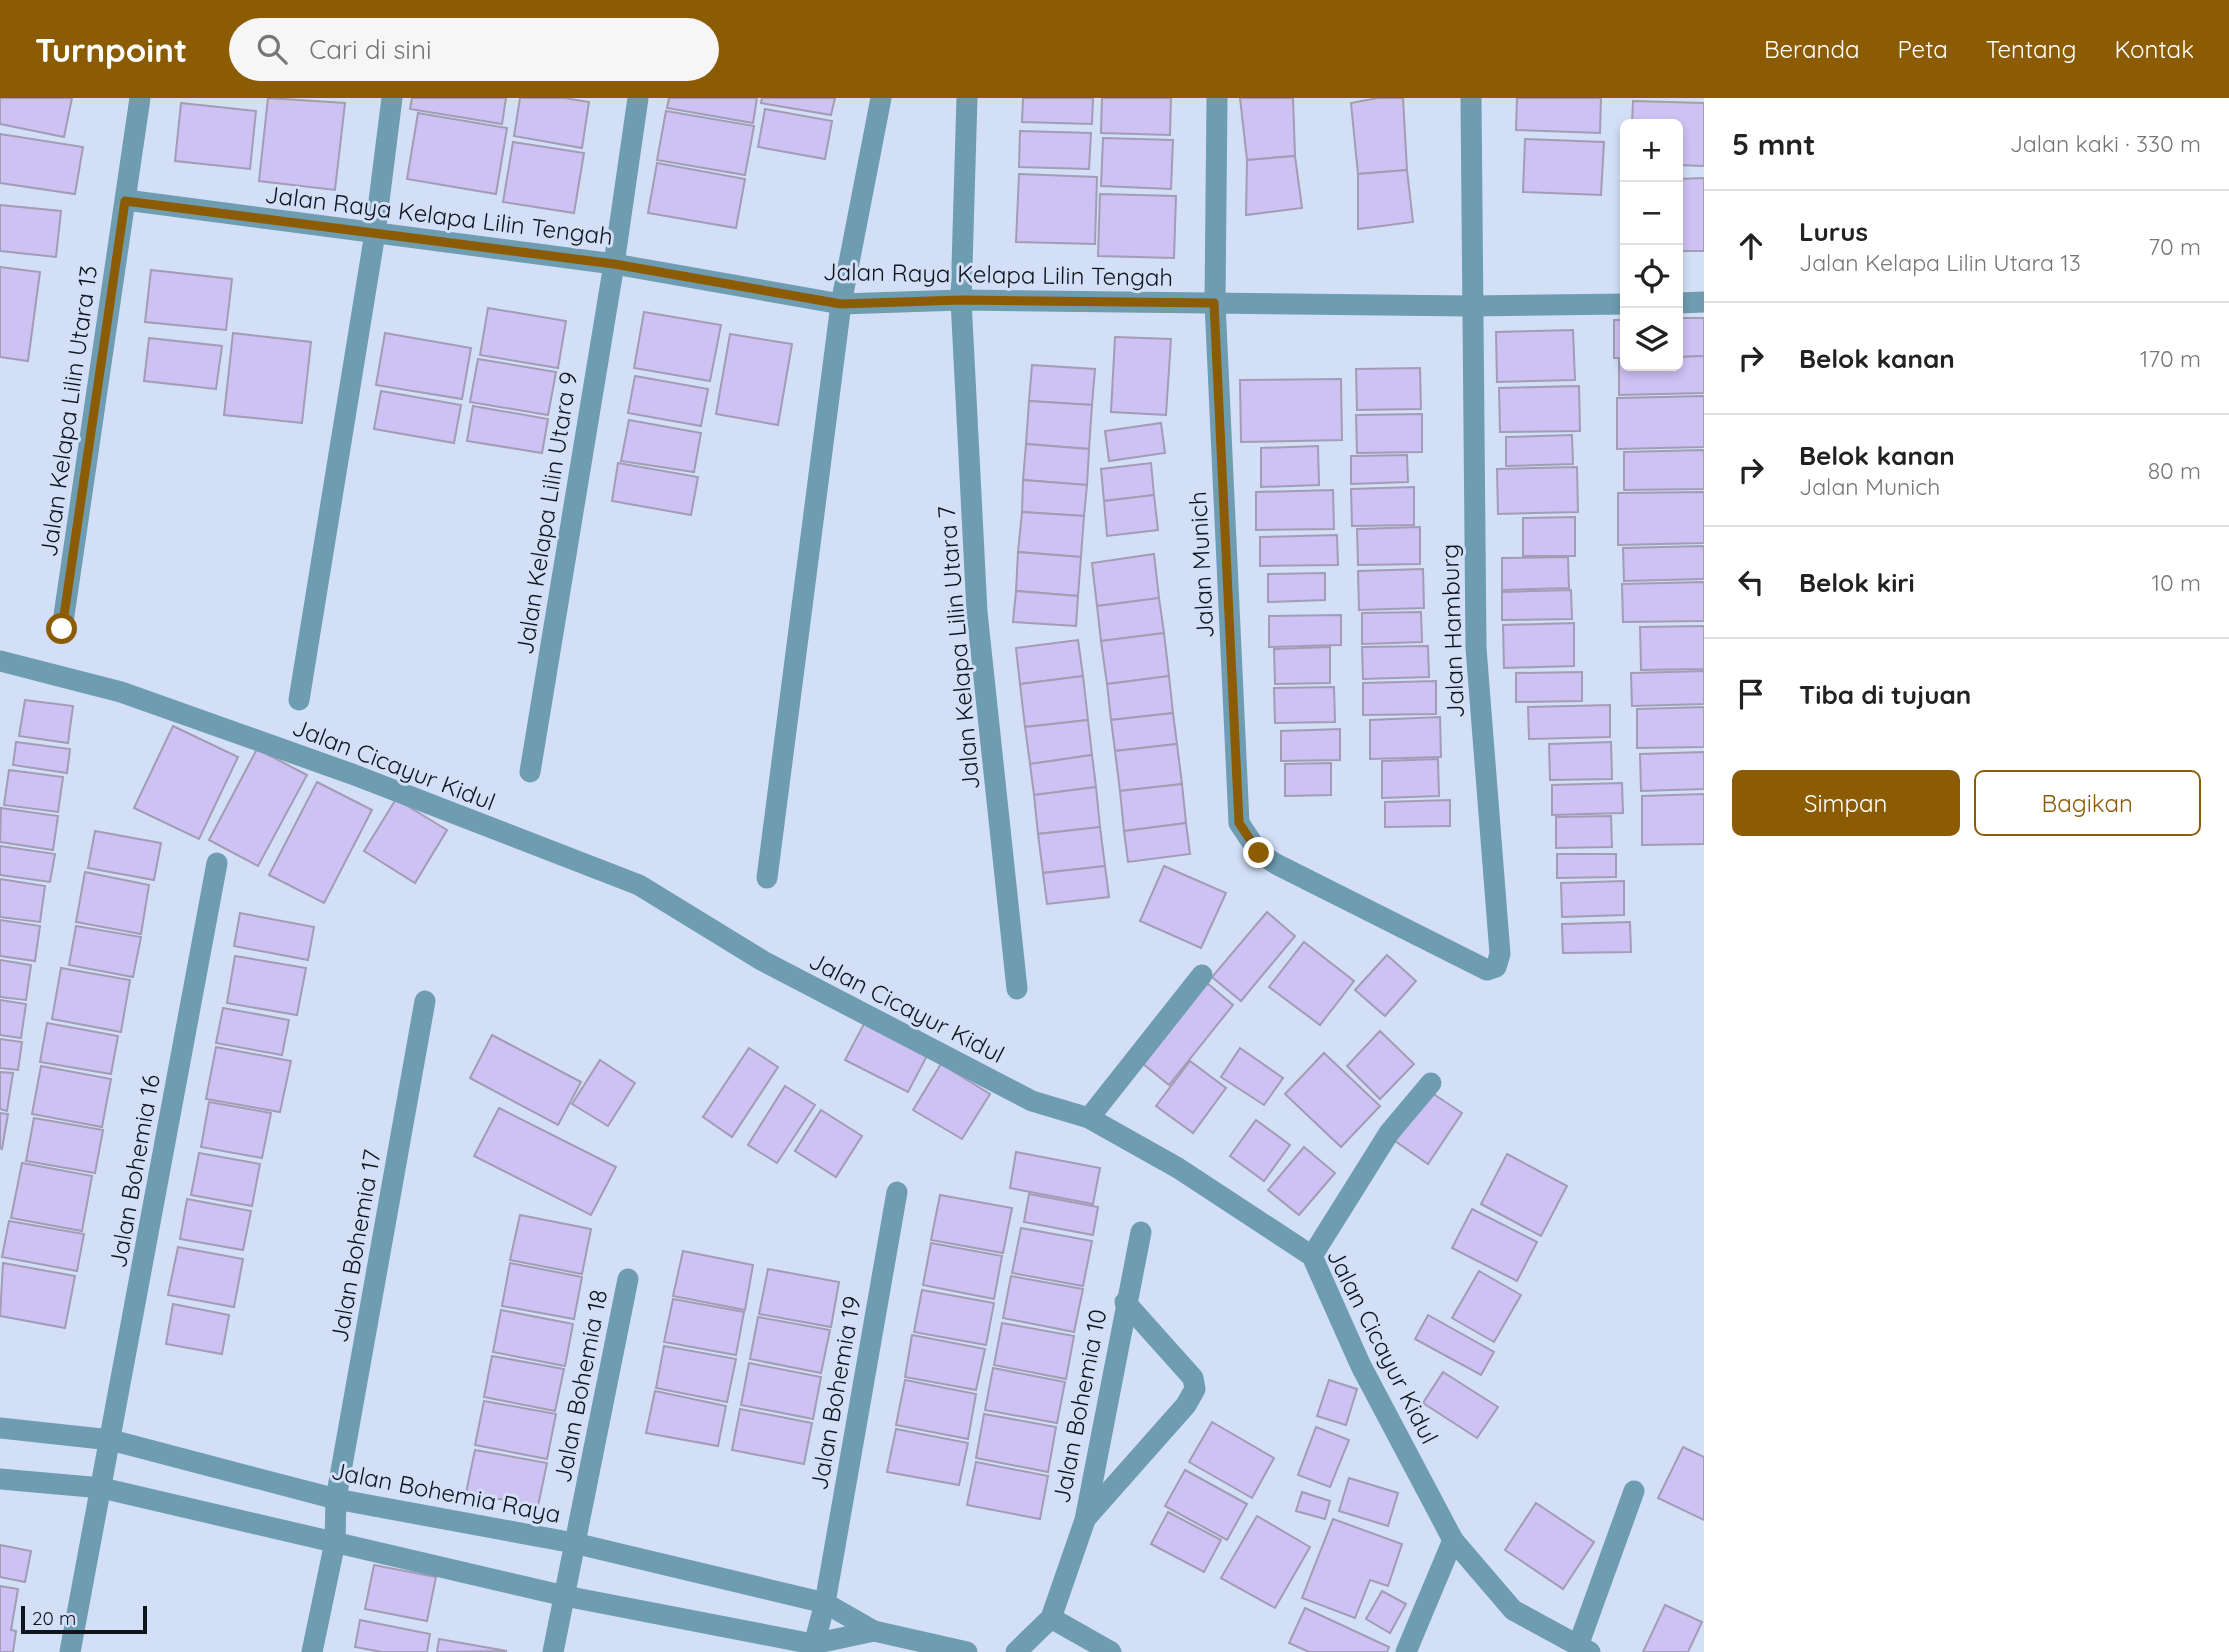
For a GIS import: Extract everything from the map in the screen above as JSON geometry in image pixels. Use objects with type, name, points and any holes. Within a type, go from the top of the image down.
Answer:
[{"type":"street","name":"Jalan Kelapa Lilin Utara 13","points":[[62,629],[140,98]]},
{"type":"street","points":[[299,700],[375,233],[392,98]]},
{"type":"street","name":"Jalan Kelapa Lilin Utara 9","points":[[530,772],[614,264],[638,98]]},
{"type":"street","points":[[767,878],[841,304],[881,98]]},
{"type":"street","name":"Jalan Kelapa Lilin Utara 7","points":[[967,98],[961,300],[977,612],[1017,989]]},
{"type":"street","name":"Jalan Munich","points":[[1217,98],[1214,303],[1239,823],[1259,853],[1276,864],[1487,970],[1496,967],[1500,954]]},
{"type":"street","name":"Jalan Hamburg","points":[[1471,98],[1476,648],[1500,954]]},
{"type":"street","name":"Jalan Raya Kelapa Lilin Tengah","points":[[125,201],[614,264],[841,304],[961,300],[1471,306],[1620,303]]},
{"type":"street","points":[[1683,303],[1704,302]]},
{"type":"street","name":"Jalan Cicayur Kidul","points":[[0,661],[121,692],[352,774],[639,886],[763,961],[1032,1101],[1089,1118],[1178,1168],[1312,1256],[1361,1366],[1453,1540],[1513,1610],[1584,1649]]},
{"type":"street","name":"Jalan Bohemia 16","points":[[70,1652],[217,863]]},
{"type":"street","points":[[1089,1118],[1202,975]]},
{"type":"street","name":"Jalan Bohemia 17","points":[[312,1652],[335,1542],[337,1499],[425,1001]]},
{"type":"street","points":[[1312,1256],[1389,1133],[1431,1083]]},
{"type":"street","name":"Jalan Bohemia 19","points":[[812,1648],[825,1603],[897,1192]]},
{"type":"street","name":"Jalan Bohemia 10","points":[[1016,1652],[1051,1618],[1084,1520],[1125,1302],[1141,1232]]},
{"type":"street","name":"Jalan Bohemia 18","points":[[553,1652],[628,1279]]},
{"type":"street","name":"Jalan Bohemia 10","points":[[1084,1520],[1186,1405],[1195,1390],[1193,1378],[1125,1302]]},
{"type":"street","name":"Jalan Bohemia Raya","points":[[0,1428],[111,1440],[337,1499],[574,1543],[825,1603],[874,1631],[967,1652]]},
{"type":"street","name":"Jalan Bohemia Raya","points":[[0,1479],[102,1488],[565,1596],[812,1648],[874,1631]]},
{"type":"street","points":[[1584,1649],[1634,1491]]},
{"type":"street","points":[[1406,1652],[1453,1540]]},
{"type":"street","points":[[1051,1618],[1111,1652]]},
{"type":"building","points":[[0,98],[72,98],[64,137],[0,124]]},
{"type":"building","points":[[268,98],[345,103],[335,190],[259,181]]},
{"type":"building","points":[[412,98],[506,98],[502,124],[410,109]]},
{"type":"building","points":[[520,98],[564,98],[589,102],[582,148],[514,136]]},
{"type":"building","points":[[669,98],[757,98],[753,123],[667,108]]},
{"type":"building","points":[[762,98],[835,98],[831,115],[761,103]]},
{"type":"building","points":[[1023,98],[1093,98],[1092,124],[1022,122]]},
{"type":"building","points":[[1102,98],[1171,98],[1170,135],[1101,133]]},
{"type":"building","points":[[1240,98],[1293,98],[1295,156],[1247,160]]},
{"type":"building","points":[[1378,98],[1403,98],[1407,170],[1358,174],[1351,103]]},
{"type":"building","points":[[1517,98],[1601,98],[1600,133],[1516,130]]},
{"type":"building","points":[[1633,101],[1704,103],[1704,166],[1683,165],[1683,119],[1632,119]]},
{"type":"building","points":[[181,103],[256,111],[250,169],[175,161]]},
{"type":"building","points":[[765,109],[832,121],[825,159],[758,147]]},
{"type":"building","points":[[666,111],[754,126],[745,175],[657,160]]},
{"type":"building","points":[[418,113],[507,128],[496,194],[407,179]]},
{"type":"building","points":[[1020,131],[1091,133],[1089,169],[1019,167]]},
{"type":"building","points":[[0,134],[83,147],[75,194],[0,183]]},
{"type":"building","points":[[1103,138],[1173,140],[1171,189],[1101,186]]},
{"type":"building","points":[[1525,139],[1604,142],[1601,195],[1523,192]]},
{"type":"building","points":[[513,142],[584,153],[574,213],[503,202]]},
{"type":"building","points":[[1295,156],[1302,208],[1246,215],[1247,160]]},
{"type":"building","points":[[657,163],[745,179],[736,228],[648,213]]},
{"type":"building","points":[[1407,170],[1413,222],[1358,229],[1358,174]]},
{"type":"building","points":[[1019,174],[1097,177],[1095,244],[1016,242]]},
{"type":"building","points":[[1704,178],[1704,251],[1683,251],[1683,179]]},
{"type":"building","points":[[1100,194],[1176,196],[1174,258],[1098,256]]},
{"type":"building","points":[[0,205],[61,211],[56,257],[0,251]]},
{"type":"building","points":[[0,267],[40,272],[28,361],[0,357]]},
{"type":"building","points":[[151,270],[232,279],[226,330],[145,322]]},
{"type":"building","points":[[488,308],[566,321],[558,368],[480,355]]},
{"type":"building","points":[[644,312],[721,325],[710,381],[634,368]]},
{"type":"building","points":[[1683,318],[1704,318],[1704,356],[1683,357]]},
{"type":"building","points":[[1614,320],[1620,320],[1620,358],[1614,358]]},
{"type":"building","points":[[1573,330],[1575,380],[1497,382],[1496,332]]},
{"type":"building","points":[[233,333],[311,342],[302,423],[224,415]]},
{"type":"building","points":[[385,333],[471,348],[462,399],[376,385]]},
{"type":"building","points":[[730,334],[792,344],[778,425],[716,414]]},
{"type":"building","points":[[1115,337],[1171,339],[1166,415],[1111,412]]},
{"type":"building","points":[[149,338],[222,346],[216,389],[144,381]]},
{"type":"building","points":[[1704,356],[1704,393],[1619,395],[1619,358],[1620,371],[1683,371],[1683,357]]},
{"type":"building","points":[[478,359],[556,372],[548,415],[470,402]]},
{"type":"building","points":[[1032,365],[1095,369],[1092,405],[1029,401]]},
{"type":"building","points":[[1420,368],[1421,409],[1357,410],[1356,369]]},
{"type":"building","points":[[635,376],[708,389],[701,426],[628,413]]},
{"type":"building","points":[[1341,379],[1342,440],[1241,442],[1240,380]]},
{"type":"building","points":[[1579,386],[1580,431],[1500,432],[1499,388]]},
{"type":"building","points":[[381,391],[461,405],[454,443],[374,429]]},
{"type":"building","points":[[1704,396],[1704,447],[1617,449],[1617,398]]},
{"type":"building","points":[[1029,401],[1092,405],[1089,449],[1026,444]]},
{"type":"building","points":[[473,406],[548,419],[542,453],[467,441]]},
{"type":"building","points":[[1422,414],[1422,452],[1357,453],[1356,415]]},
{"type":"building","points":[[629,420],[701,433],[694,472],[621,461]]},
{"type":"building","points":[[1161,423],[1165,453],[1109,461],[1105,431]]},
{"type":"building","points":[[1572,435],[1573,464],[1506,466],[1506,437]]},
{"type":"building","points":[[1026,444],[1089,449],[1087,485],[1023,480]]},
{"type":"building","points":[[1318,446],[1319,485],[1261,487],[1261,448]]},
{"type":"building","points":[[1704,450],[1704,489],[1624,490],[1624,452]]},
{"type":"building","points":[[1407,455],[1408,482],[1351,484],[1351,456]]},
{"type":"building","points":[[618,463],[698,477],[691,515],[612,501]]},
{"type":"building","points":[[1151,463],[1154,495],[1104,501],[1101,469]]},
{"type":"building","points":[[1577,467],[1578,512],[1498,514],[1497,469]]},
{"type":"building","points":[[1023,480],[1087,485],[1084,516],[1022,512]]},
{"type":"building","points":[[1414,487],[1414,525],[1352,526],[1351,489]]},
{"type":"building","points":[[1333,490],[1334,529],[1256,530],[1256,492]]},
{"type":"building","points":[[1704,492],[1704,543],[1618,545],[1618,493]]},
{"type":"building","points":[[1154,495],[1158,530],[1107,536],[1104,501]]},
{"type":"building","points":[[1022,512],[1084,516],[1081,557],[1018,552]]},
{"type":"building","points":[[1575,517],[1575,556],[1523,556],[1523,518]]},
{"type":"building","points":[[1420,527],[1420,564],[1358,565],[1357,529]]},
{"type":"building","points":[[1337,535],[1338,565],[1260,566],[1260,537]]},
{"type":"building","points":[[1704,546],[1704,579],[1624,581],[1623,548]]},
{"type":"building","points":[[1018,552],[1081,557],[1078,596],[1016,591]]},
{"type":"building","points":[[1154,554],[1159,598],[1097,606],[1092,563]]},
{"type":"building","points":[[1568,557],[1569,588],[1502,590],[1502,558]]},
{"type":"building","points":[[1423,569],[1424,608],[1359,610],[1358,571]]},
{"type":"building","points":[[1325,573],[1325,600],[1268,602],[1268,574]]},
{"type":"building","points":[[1704,582],[1704,621],[1623,622],[1622,584]]},
{"type":"building","points":[[1571,590],[1572,619],[1502,620],[1502,592]]},
{"type":"building","points":[[1016,591],[1078,596],[1076,626],[1013,622]]},
{"type":"building","points":[[1159,598],[1164,633],[1101,641],[1097,606]]},
{"type":"building","points":[[1421,612],[1422,642],[1362,644],[1362,613]]},
{"type":"building","points":[[1341,615],[1341,645],[1269,647],[1269,616]]},
{"type":"building","points":[[1574,623],[1574,666],[1504,668],[1503,625]]},
{"type":"building","points":[[1704,626],[1704,669],[1641,670],[1640,627]]},
{"type":"building","points":[[1164,633],[1169,676],[1107,684],[1101,641]]},
{"type":"building","points":[[1078,640],[1083,676],[1020,684],[1016,648]]},
{"type":"building","points":[[1428,646],[1429,677],[1363,679],[1362,647]]},
{"type":"building","points":[[1330,647],[1330,683],[1275,684],[1274,649]]},
{"type":"building","points":[[1704,671],[1704,704],[1632,706],[1631,673]]},
{"type":"building","points":[[1582,672],[1582,701],[1516,702],[1516,673]]},
{"type":"building","points":[[1083,676],[1088,720],[1025,727],[1020,684]]},
{"type":"building","points":[[1169,676],[1173,713],[1111,720],[1107,684]]},
{"type":"building","points":[[1436,681],[1436,714],[1363,715],[1363,683]]},
{"type":"building","points":[[1334,687],[1335,722],[1275,723],[1274,688]]},
{"type":"building","points":[[25,700],[73,706],[68,743],[19,736]]},
{"type":"building","points":[[1610,705],[1610,737],[1529,739],[1528,707]]},
{"type":"building","points":[[1704,707],[1704,747],[1637,748],[1637,709]]},
{"type":"building","points":[[1173,713],[1177,744],[1115,751],[1111,720]]},
{"type":"building","points":[[1440,717],[1441,757],[1370,759],[1370,720]]},
{"type":"building","points":[[1088,720],[1092,755],[1030,764],[1025,727]]},
{"type":"building","points":[[173,726],[238,757],[199,839],[134,808]]},
{"type":"building","points":[[1340,729],[1340,760],[1281,761],[1281,731]]},
{"type":"building","points":[[16,742],[70,749],[67,773],[13,765]]},
{"type":"building","points":[[1611,742],[1612,779],[1550,780],[1549,744]]},
{"type":"building","points":[[1177,744],[1182,784],[1120,791],[1115,751]]},
{"type":"building","points":[[257,749],[307,775],[258,866],[209,840]]},
{"type":"building","points":[[1704,752],[1704,789],[1641,791],[1640,754]]},
{"type":"building","points":[[1092,755],[1096,787],[1034,795],[1030,764]]},
{"type":"building","points":[[1438,759],[1439,796],[1382,798],[1382,761]]},
{"type":"building","points":[[1331,763],[1331,795],[1285,796],[1285,764]]},
{"type":"building","points":[[9,770],[63,777],[58,812],[4,805]]},
{"type":"building","points":[[317,782],[372,810],[324,903],[269,875]]},
{"type":"building","points":[[1622,783],[1623,813],[1552,815],[1552,785]]},
{"type":"building","points":[[1182,784],[1186,823],[1124,831],[1120,791]]},
{"type":"building","points":[[1096,787],[1100,827],[1038,834],[1034,795]]},
{"type":"building","points":[[1704,794],[1704,844],[1642,845],[1642,796]]},
{"type":"building","points":[[396,799],[447,830],[415,883],[364,851]]},
{"type":"building","points":[[1450,800],[1450,826],[1385,827],[1385,802]]},
{"type":"building","points":[[1,808],[58,816],[53,850],[0,842]]},
{"type":"building","points":[[1611,816],[1612,847],[1556,848],[1556,817]]},
{"type":"building","points":[[1186,823],[1190,854],[1128,862],[1124,831]]},
{"type":"building","points":[[1100,827],[1105,866],[1043,873],[1038,834]]},
{"type":"building","points":[[95,831],[161,843],[154,880],[88,868]]},
{"type":"building","points":[[0,846],[55,854],[50,882],[0,875]]},
{"type":"building","points":[[1557,854],[1616,854],[1616,877],[1557,878]]},
{"type":"building","points":[[1105,866],[1109,897],[1047,904],[1043,873]]},
{"type":"building","points":[[1164,866],[1226,893],[1201,948],[1140,921]]},
{"type":"building","points":[[85,872],[149,885],[141,934],[76,922]]},
{"type":"building","points":[[0,879],[45,886],[40,922],[0,917]]},
{"type":"building","points":[[1624,881],[1624,915],[1562,917],[1561,883]]},
{"type":"building","points":[[1267,912],[1295,936],[1241,1001],[1212,977]]},
{"type":"building","points":[[240,913],[314,927],[308,960],[234,946]]},
{"type":"building","points":[[0,920],[40,926],[35,961],[0,956]]},
{"type":"building","points":[[1630,922],[1631,952],[1563,953],[1562,924]]},
{"type":"building","points":[[76,926],[141,937],[133,977],[69,965]]},
{"type":"building","points":[[1304,942],[1354,981],[1320,1025],[1269,987]]},
{"type":"building","points":[[1387,955],[1416,981],[1385,1016],[1355,990]]},
{"type":"building","points":[[235,956],[306,968],[297,1015],[227,1003]]},
{"type":"building","points":[[0,960],[31,965],[26,1000],[0,997]]},
{"type":"building","points":[[61,968],[130,980],[121,1032],[52,1019]]},
{"type":"building","points":[[1207,983],[1233,1005],[1169,1085],[1142,1063]]},
{"type":"building","points":[[0,1000],[26,1004],[21,1038],[0,1035]]},
{"type":"building","points":[[223,1008],[289,1020],[282,1055],[216,1043]]},
{"type":"building","points":[[866,1020],[929,1052],[908,1092],[845,1060]]},
{"type":"building","points":[[47,1023],[118,1036],[111,1074],[40,1062]]},
{"type":"building","points":[[1380,1031],[1414,1064],[1380,1099],[1347,1066]]},
{"type":"building","points":[[492,1035],[581,1082],[558,1125],[470,1078]]},
{"type":"building","points":[[0,1039],[22,1042],[18,1070],[0,1068]]},
{"type":"building","points":[[216,1047],[291,1061],[280,1112],[206,1099]]},
{"type":"building","points":[[749,1048],[778,1067],[732,1137],[703,1117]]},
{"type":"building","points":[[1240,1048],[1283,1078],[1264,1105],[1221,1077]]},
{"type":"building","points":[[1324,1053],[1380,1106],[1341,1147],[1285,1094]]},
{"type":"building","points":[[600,1060],[635,1083],[608,1126],[572,1104]]},
{"type":"building","points":[[1190,1061],[1226,1088],[1193,1133],[1156,1106]]},
{"type":"building","points":[[941,1064],[990,1094],[962,1139],[913,1110]]},
{"type":"building","points":[[41,1066],[111,1079],[102,1127],[32,1114]]},
{"type":"building","points":[[0,1072],[13,1073],[7,1111],[0,1109]]},
{"type":"building","points":[[785,1086],[815,1105],[777,1163],[748,1145]]},
{"type":"building","points":[[1429,1091],[1462,1113],[1428,1164],[1395,1141]]},
{"type":"building","points":[[209,1102],[271,1113],[262,1158],[201,1147]]},
{"type":"building","points":[[499,1108],[616,1167],[591,1215],[474,1156]]},
{"type":"building","points":[[821,1110],[862,1136],[836,1177],[795,1151]]},
{"type":"building","points":[[0,1113],[8,1114],[2,1149],[0,1148]]},
{"type":"building","points":[[34,1118],[103,1130],[95,1173],[26,1161]]},
{"type":"building","points":[[1256,1120],[1290,1145],[1264,1181],[1230,1156]]},
{"type":"building","points":[[1304,1147],[1335,1173],[1299,1215],[1268,1190]]},
{"type":"building","points":[[1016,1152],[1100,1168],[1093,1204],[1010,1188]]},
{"type":"building","points":[[199,1153],[260,1164],[252,1206],[191,1195]]},
{"type":"building","points":[[1507,1154],[1567,1186],[1541,1236],[1481,1204]]},
{"type":"building","points":[[22,1163],[92,1176],[82,1231],[11,1218]]},
{"type":"building","points":[[1029,1194],[1098,1207],[1093,1235],[1024,1222]]},
{"type":"building","points":[[940,1195],[1012,1208],[1003,1253],[931,1240]]},
{"type":"building","points":[[187,1199],[251,1211],[243,1250],[180,1239]]},
{"type":"building","points":[[1472,1209],[1537,1242],[1517,1281],[1452,1248]]},
{"type":"building","points":[[520,1215],[591,1229],[582,1274],[510,1260]]},
{"type":"building","points":[[9,1221],[84,1234],[77,1271],[2,1257]]},
{"type":"building","points":[[1021,1228],[1092,1241],[1083,1286],[1012,1273]]},
{"type":"building","points":[[931,1243],[1002,1256],[994,1299],[923,1285]]},
{"type":"building","points":[[178,1247],[243,1259],[234,1307],[168,1295]]},
{"type":"building","points":[[683,1251],[753,1265],[745,1310],[673,1296]]},
{"type":"building","points":[[3,1263],[75,1276],[65,1328],[0,1316]]},
{"type":"building","points":[[510,1263],[582,1277],[574,1319],[502,1306]]},
{"type":"building","points":[[768,1269],[839,1282],[831,1327],[759,1314]]},
{"type":"building","points":[[1479,1271],[1521,1295],[1494,1342],[1452,1318]]},
{"type":"building","points":[[1011,1276],[1083,1289],[1074,1332],[1003,1318]]},
{"type":"building","points":[[922,1290],[994,1303],[986,1345],[914,1332]]},
{"type":"building","points":[[673,1299],[744,1312],[736,1355],[664,1342]]},
{"type":"building","points":[[173,1304],[229,1315],[222,1354],[166,1344]]},
{"type":"building","points":[[501,1310],[573,1324],[565,1366],[493,1352]]},
{"type":"building","points":[[1428,1315],[1494,1352],[1481,1375],[1415,1339]]},
{"type":"building","points":[[758,1317],[830,1330],[821,1373],[750,1359]]},
{"type":"building","points":[[1002,1323],[1074,1336],[1066,1379],[994,1365]]},
{"type":"building","points":[[912,1335],[985,1349],[976,1390],[905,1377]]},
{"type":"building","points":[[664,1346],[736,1359],[727,1402],[656,1388]]},
{"type":"building","points":[[492,1356],[564,1369],[555,1411],[484,1397]]},
{"type":"building","points":[[749,1363],[821,1377],[813,1419],[741,1405]]},
{"type":"building","points":[[993,1368],[1065,1382],[1057,1423],[985,1410]]},
{"type":"building","points":[[1443,1372],[1498,1407],[1477,1438],[1423,1403]]},
{"type":"building","points":[[905,1380],[976,1394],[968,1439],[896,1425]]},
{"type":"building","points":[[1329,1380],[1357,1389],[1346,1425],[1317,1416]]},
{"type":"building","points":[[655,1391],[726,1406],[718,1446],[646,1433]]},
{"type":"building","points":[[484,1401],[556,1414],[547,1459],[475,1445]]},
{"type":"building","points":[[740,1409],[812,1423],[804,1464],[732,1450]]},
{"type":"building","points":[[984,1414],[1056,1427],[1048,1472],[976,1458]]},
{"type":"building","points":[[1212,1422],[1274,1458],[1252,1498],[1189,1462]]},
{"type":"building","points":[[1316,1427],[1349,1440],[1330,1487],[1298,1475]]},
{"type":"building","points":[[896,1429],[968,1443],[959,1485],[887,1472]]},
{"type":"building","points":[[1683,1447],[1704,1457],[1704,1520],[1658,1498]]},
{"type":"building","points":[[475,1450],[547,1463],[538,1506],[466,1493]]},
{"type":"building","points":[[976,1462],[1048,1476],[1040,1519],[967,1505]]},
{"type":"building","points":[[1185,1470],[1247,1504],[1227,1540],[1165,1506]]},
{"type":"building","points":[[1349,1478],[1398,1493],[1388,1526],[1339,1511]]},
{"type":"building","points":[[1302,1492],[1330,1501],[1325,1519],[1296,1511]]},
{"type":"building","points":[[1536,1503],[1594,1542],[1563,1589],[1505,1550]]},
{"type":"building","points":[[1168,1512],[1221,1540],[1204,1572],[1151,1544]]},
{"type":"building","points":[[1257,1516],[1310,1547],[1275,1608],[1221,1578]]},
{"type":"building","points":[[1333,1519],[1402,1544],[1388,1586],[1370,1580],[1355,1618],[1302,1598]]},
{"type":"building","points":[[0,1545],[31,1551],[25,1582],[0,1577]]},
{"type":"building","points":[[374,1565],[436,1577],[427,1621],[365,1609]]},
{"type":"building","points":[[0,1586],[18,1589],[11,1630],[16,1631],[13,1652],[0,1652]]},
{"type":"building","points":[[1382,1591],[1406,1604],[1390,1633],[1366,1619]]},
{"type":"building","points":[[1665,1605],[1702,1622],[1688,1652],[1643,1652]]},
{"type":"building","points":[[1305,1608],[1389,1647],[1387,1652],[1309,1652],[1289,1643]]},
{"type":"building","points":[[360,1620],[430,1634],[427,1652],[382,1652],[355,1647]]},
{"type":"building","points":[[439,1639],[507,1651],[437,1652]]},
{"type":"route","points":[[62,629],[125,201],[614,264],[841,304],[961,300],[1214,303],[1239,823],[1259,853]]}]
